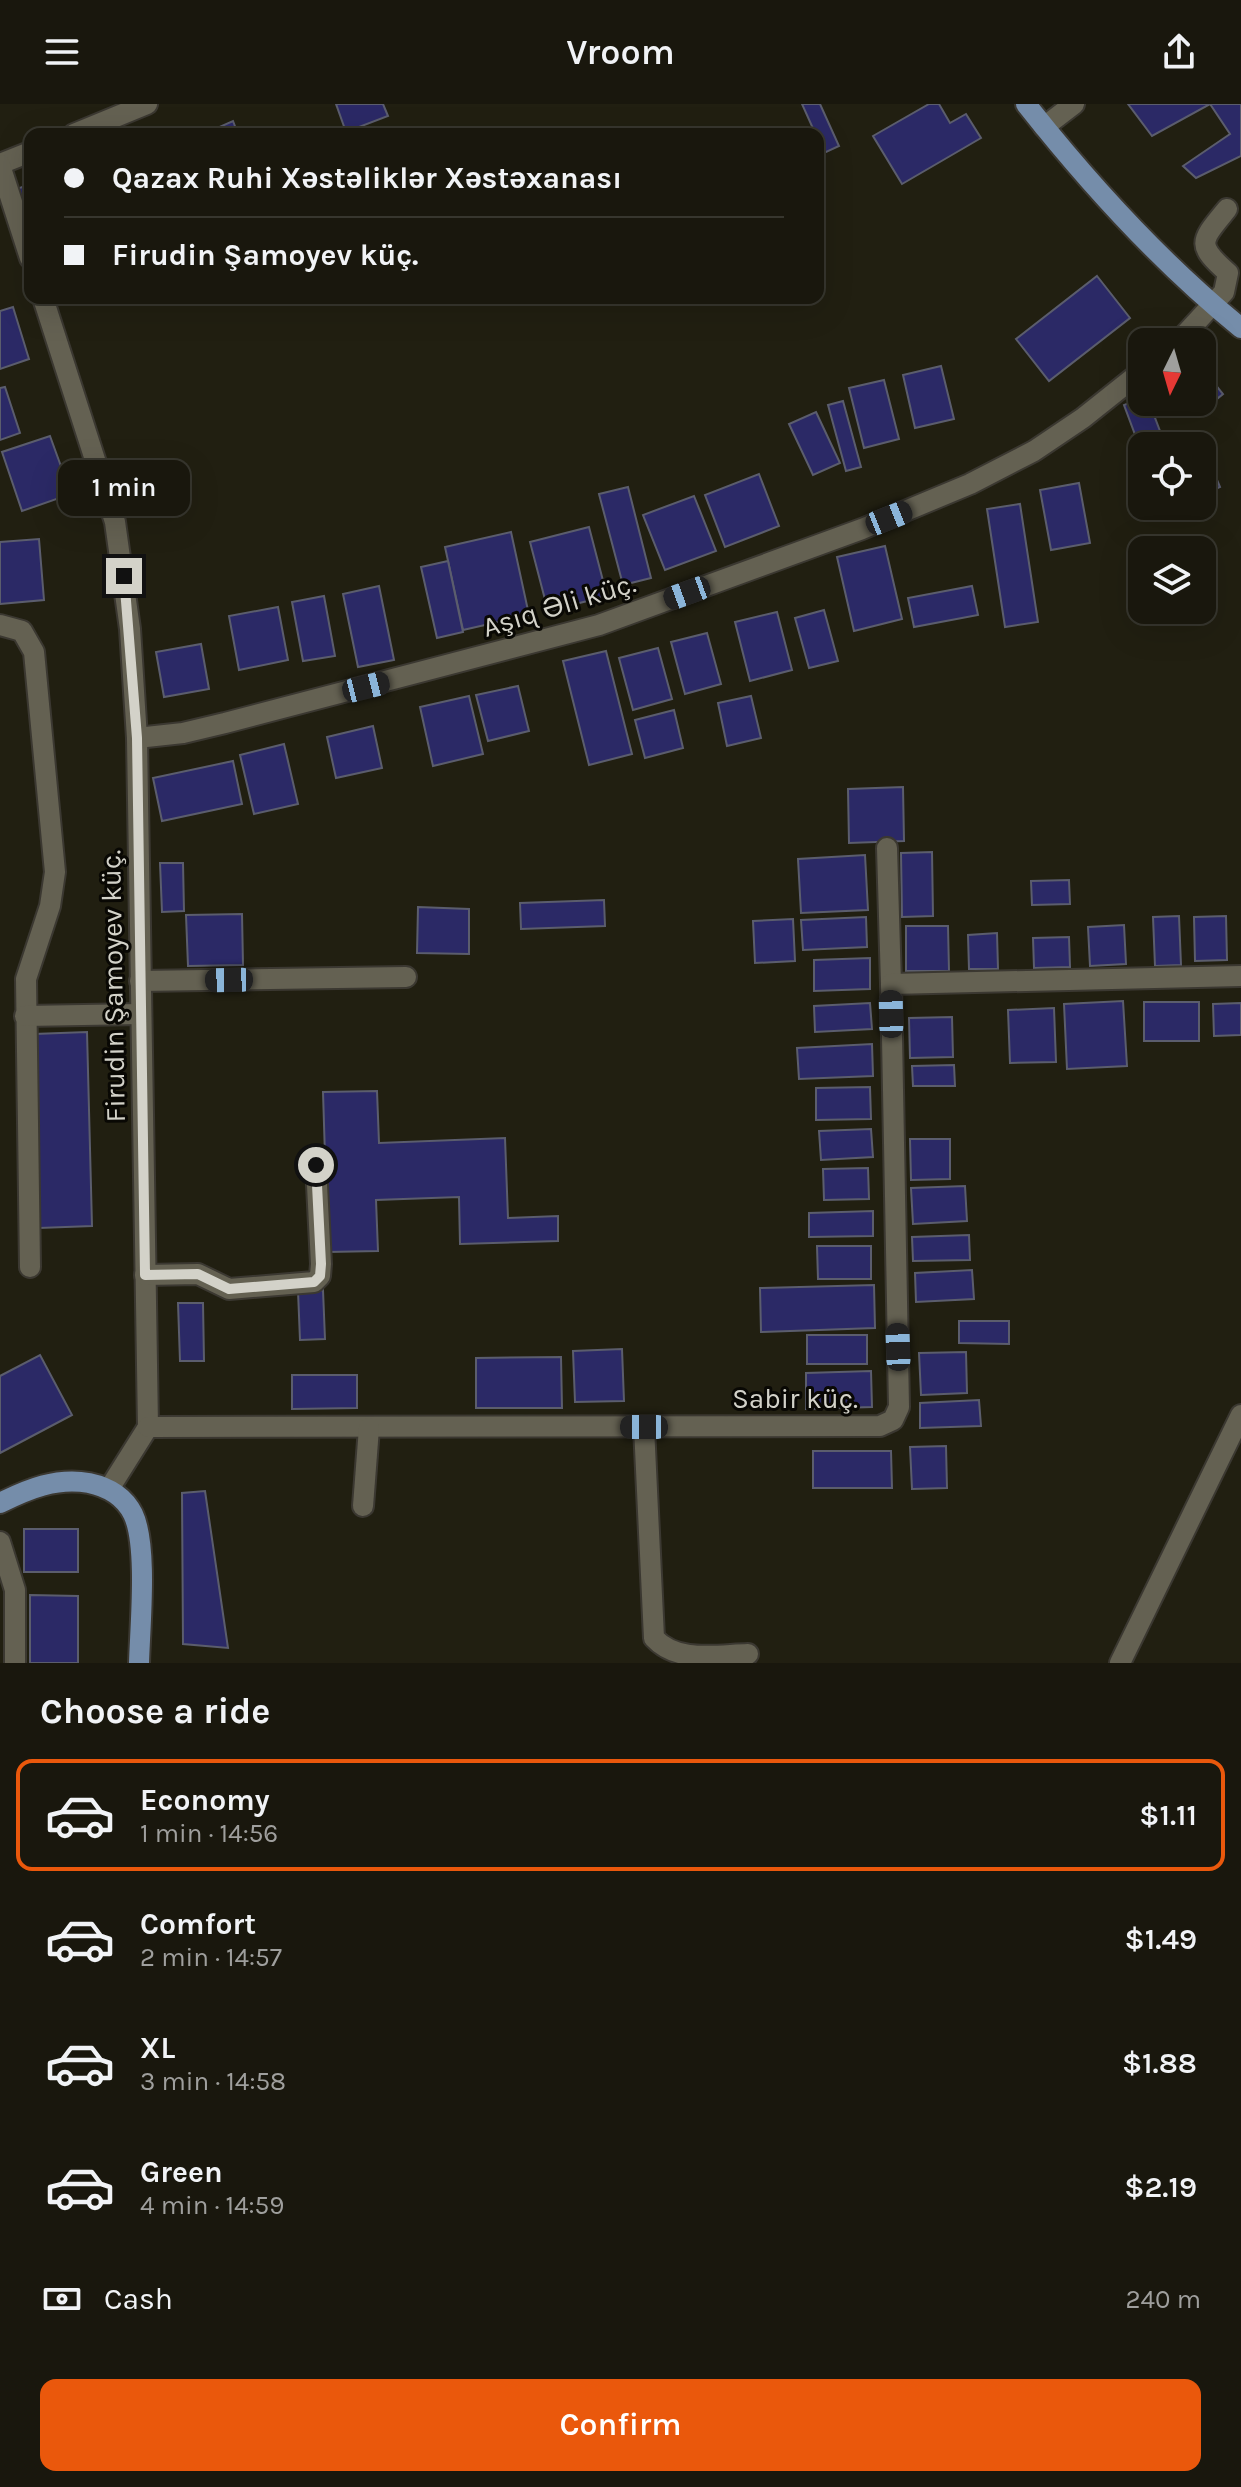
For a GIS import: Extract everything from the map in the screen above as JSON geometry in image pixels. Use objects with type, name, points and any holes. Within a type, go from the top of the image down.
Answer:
[{"type":"main road","points":[[1026,104],[1089,181],[1212,305],[1241,328]]},
{"type":"main road","points":[[0,1503],[50,1483],[66,1480],[109,1489],[128,1505],[138,1529],[139,1663]]},
{"type":"street","points":[[89,128],[147,104]]},
{"type":"street","points":[[1044,127],[1074,104]]},
{"type":"street","points":[[24,155],[0,165],[24,239]]},
{"type":"street","points":[[1191,328],[1224,292],[1228,273],[1209,256],[1204,246],[1204,236],[1227,209]]},
{"type":"street","name":"Firudin Şamoyev küç.","points":[[45,304],[115,522],[130,629],[137,738],[148,1427]]},
{"type":"street","name":"Aşıq Əli küç.","points":[[137,738],[183,733],[225,723],[512,650],[629,615],[862,529],[970,484],[1034,451],[1128,382]]},
{"type":"street","points":[[0,625],[22,631],[34,652],[55,872],[26,979],[30,1267]]},
{"type":"street","points":[[887,848],[891,984],[1241,976]]},
{"type":"street","points":[[140,981],[406,977]]},
{"type":"street","name":"Sabir küç.","points":[[148,1427],[880,1426],[893,1420],[899,1407],[891,984]]},
{"type":"street","points":[[25,1016],[141,1014]]},
{"type":"street","points":[[145,1275],[198,1274],[229,1289],[314,1282],[320,1276],[321,1264],[316,1165]]},
{"type":"street","points":[[1120,1663],[1241,1415]]},
{"type":"street","points":[[109,1489],[148,1427]]},
{"type":"street","points":[[644,1427],[654,1638],[662,1648],[679,1657],[748,1654]]},
{"type":"street","points":[[363,1506],[369,1428]]},
{"type":"street","points":[[0,1542],[15,1590],[15,1663]]},
{"type":"building","points":[[336,104],[383,104],[388,116],[356,128],[345,128]]},
{"type":"building","points":[[802,104],[820,104],[839,146],[824,153],[824,128],[813,128]]},
{"type":"building","points":[[929,104],[939,104],[950,123],[966,114],[981,138],[902,184],[873,136]]},
{"type":"building","points":[[1128,104],[1210,104],[1152,136]]},
{"type":"building","points":[[1210,104],[1241,104],[1241,156],[1196,178],[1183,166],[1230,134]]},
{"type":"building","points":[[233,121],[236,128],[217,128]]},
{"type":"building","points":[[24,186],[24,206],[17,189]]},
{"type":"building","points":[[1097,276],[1130,318],[1049,381],[1016,339]]},
{"type":"building","points":[[13,307],[29,359],[0,369],[0,311]]},
{"type":"building","points":[[941,366],[954,419],[915,428],[903,375]]},
{"type":"building","points":[[884,380],[899,439],[864,448],[849,388]]},
{"type":"building","points":[[1216,385],[1223,394],[1216,400]]},
{"type":"building","points":[[5,387],[20,433],[0,440],[0,388]]},
{"type":"building","points":[[843,401],[861,467],[846,471],[828,405]]},
{"type":"building","points":[[816,412],[840,463],[813,475],[789,424]]},
{"type":"building","points":[[1128,416],[1154,416],[1160,432],[1134,432]]},
{"type":"building","points":[[50,436],[71,494],[22,511],[2,452]]},
{"type":"building","points":[[759,474],[779,526],[725,547],[705,495]]},
{"type":"building","points":[[1079,483],[1090,543],[1051,550],[1040,490]]},
{"type":"building","points":[[628,487],[651,578],[623,585],[599,494]]},
{"type":"building","points":[[694,496],[716,551],[665,570],[643,515]]},
{"type":"building","points":[[1020,504],[1038,622],[1005,627],[987,509]]},
{"type":"building","points":[[589,527],[607,596],[548,611],[530,542]]},
{"type":"building","points":[[511,532],[529,615],[463,630],[445,547]]},
{"type":"building","points":[[39,539],[44,600],[0,604],[0,542]]},
{"type":"building","points":[[885,546],[902,619],[854,631],[837,557]]},
{"type":"building","points":[[448,561],[463,632],[437,638],[421,567]]},
{"type":"building","points":[[379,586],[394,660],[358,667],[343,594]]},
{"type":"building","points":[[972,586],[978,615],[914,627],[908,598]]},
{"type":"building","points":[[324,596],[335,656],[303,661],[292,602]]},
{"type":"building","points":[[278,607],[288,660],[239,670],[229,616]]},
{"type":"building","points":[[824,610],[838,661],[809,668],[795,618]]},
{"type":"building","points":[[777,612],[792,670],[750,681],[735,622]]},
{"type":"building","points":[[707,633],[721,684],[685,694],[671,642]]},
{"type":"building","points":[[201,644],[209,689],[164,697],[156,652]]},
{"type":"building","points":[[658,648],[672,699],[633,710],[619,658]]},
{"type":"building","points":[[606,651],[632,754],[589,765],[563,661]]},
{"type":"building","points":[[518,686],[529,731],[488,741],[476,695]]},
{"type":"building","points":[[469,696],[483,754],[433,766],[420,707]]},
{"type":"building","points":[[751,696],[761,738],[727,746],[718,703]]},
{"type":"building","points":[[674,710],[683,748],[645,758],[635,720]]},
{"type":"building","points":[[373,726],[382,768],[336,778],[327,737]]},
{"type":"building","points":[[284,744],[298,804],[254,814],[240,755]]},
{"type":"building","points":[[233,761],[242,804],[162,821],[153,778]]},
{"type":"building","points":[[903,787],[904,841],[849,843],[848,789]]},
{"type":"building","points":[[932,852],[933,916],[902,917],[901,853]]},
{"type":"building","points":[[865,855],[868,910],[801,913],[798,859]]},
{"type":"building","points":[[160,863],[183,863],[184,911],[162,912]]},
{"type":"building","points":[[1069,880],[1070,904],[1032,905],[1031,881]]},
{"type":"building","points":[[604,900],[605,926],[521,929],[520,903]]},
{"type":"building","points":[[418,907],[469,909],[469,954],[417,953]]},
{"type":"building","points":[[242,914],[243,965],[188,966],[186,915]]},
{"type":"building","points":[[1179,916],[1181,965],[1155,966],[1153,917]]},
{"type":"building","points":[[1226,916],[1227,960],[1195,961],[1194,917]]},
{"type":"building","points":[[866,917],[867,947],[803,950],[801,920]]},
{"type":"building","points":[[793,919],[795,961],[755,963],[753,921]]},
{"type":"building","points":[[1124,925],[1126,964],[1090,966],[1088,927]]},
{"type":"building","points":[[906,926],[948,926],[949,971],[906,971]]},
{"type":"building","points":[[997,933],[998,969],[969,969],[968,935]]},
{"type":"building","points":[[1069,937],[1070,967],[1034,968],[1033,938]]},
{"type":"building","points":[[870,958],[870,989],[814,991],[814,960]]},
{"type":"building","points":[[1123,1001],[1127,1066],[1067,1069],[1064,1004]]},
{"type":"building","points":[[1144,1002],[1199,1002],[1199,1041],[1144,1041]]},
{"type":"building","points":[[870,1003],[872,1029],[815,1032],[814,1006]]},
{"type":"building","points":[[1241,1003],[1241,1035],[1214,1036],[1213,1004]]},
{"type":"building","points":[[1054,1008],[1056,1062],[1010,1063],[1008,1010]]},
{"type":"building","points":[[952,1017],[953,1057],[910,1058],[909,1018]]},
{"type":"building","points":[[87,1032],[92,1226],[39,1228],[34,1034]]},
{"type":"building","points":[[872,1044],[873,1076],[799,1079],[797,1048]]},
{"type":"building","points":[[954,1065],[955,1086],[913,1086],[912,1066]]},
{"type":"building","points":[[870,1087],[871,1119],[816,1120],[816,1088]]},
{"type":"building","points":[[377,1091],[379,1143],[505,1138],[508,1218],[558,1216],[558,1241],[460,1244],[459,1197],[376,1200],[378,1251],[328,1252],[323,1092]]},
{"type":"building","points":[[871,1129],[873,1157],[821,1160],[819,1131]]},
{"type":"building","points":[[910,1139],[950,1139],[950,1179],[911,1180]]},
{"type":"building","points":[[868,1168],[869,1199],[824,1200],[823,1169]]},
{"type":"building","points":[[965,1186],[967,1221],[913,1224],[911,1188]]},
{"type":"building","points":[[873,1211],[873,1236],[809,1237],[809,1213]]},
{"type":"building","points":[[969,1235],[970,1260],[913,1261],[912,1237]]},
{"type":"building","points":[[817,1246],[871,1246],[871,1279],[818,1279]]},
{"type":"building","points":[[972,1270],[974,1299],[916,1302],[915,1273]]},
{"type":"building","points":[[874,1285],[875,1328],[761,1332],[760,1288]]},
{"type":"building","points":[[323,1290],[325,1339],[300,1340],[298,1291]]},
{"type":"building","points":[[178,1303],[203,1303],[204,1361],[180,1361]]},
{"type":"building","points":[[959,1321],[1009,1321],[1009,1344],[959,1343]]},
{"type":"building","points":[[807,1335],[867,1335],[867,1364],[807,1364]]},
{"type":"building","points":[[622,1349],[624,1401],[575,1402],[573,1351]]},
{"type":"building","points":[[966,1352],[967,1393],[921,1395],[919,1353]]},
{"type":"building","points":[[40,1355],[72,1415],[0,1453],[0,1376]]},
{"type":"building","points":[[561,1357],[562,1408],[476,1408],[476,1358]]},
{"type":"building","points":[[871,1371],[872,1407],[806,1409],[806,1373]]},
{"type":"building","points":[[292,1375],[357,1375],[357,1408],[292,1409]]},
{"type":"building","points":[[979,1400],[981,1426],[920,1428],[920,1403]]},
{"type":"building","points":[[946,1446],[947,1488],[912,1489],[910,1447]]},
{"type":"building","points":[[813,1451],[891,1451],[892,1488],[813,1488]]},
{"type":"building","points":[[205,1491],[228,1648],[183,1644],[182,1493]]},
{"type":"building","points":[[24,1529],[78,1529],[78,1572],[24,1572]]},
{"type":"building","points":[[30,1595],[78,1596],[78,1663],[30,1663]]},
{"type":"route","points":[[124,576],[137,738],[145,1275],[198,1274],[219,1286],[246,1290],[314,1282],[320,1276],[321,1264],[316,1165]]}]
